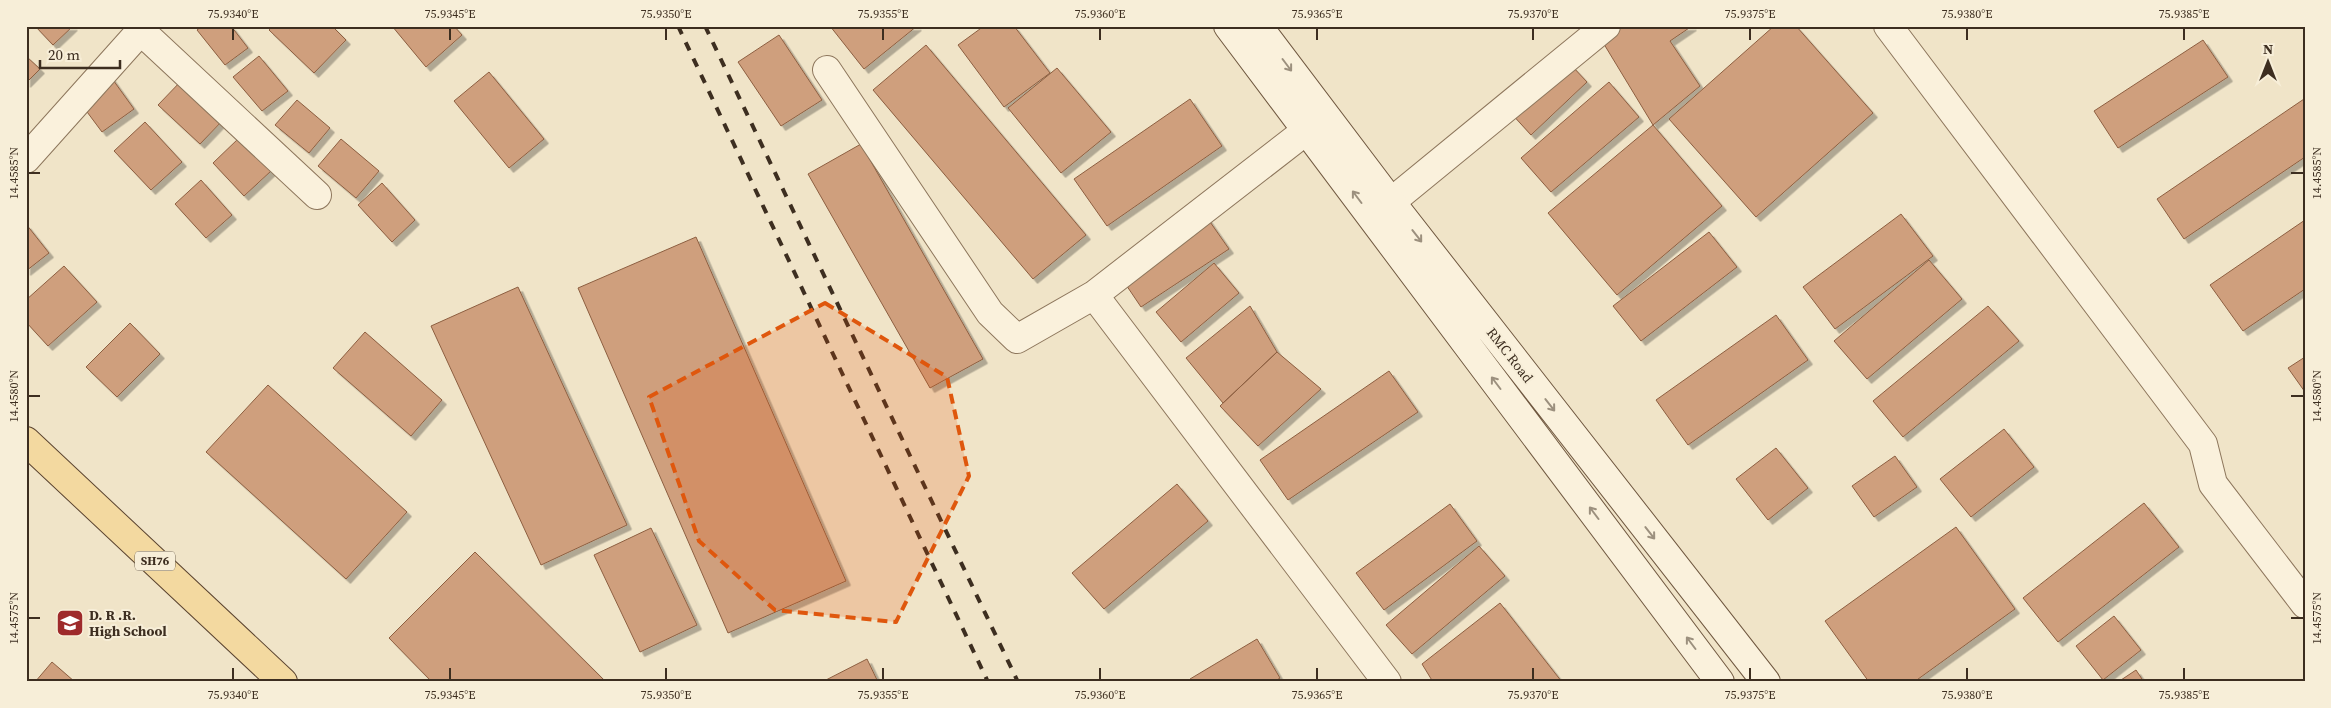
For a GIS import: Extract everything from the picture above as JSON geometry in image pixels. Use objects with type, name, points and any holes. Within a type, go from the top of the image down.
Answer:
[{"type":"main road","name":"SH76","points":[[26,441],[283,682]]},
{"type":"street","name":"RMC Road","points":[[1228,26],[1720,682]]},
{"type":"street","name":"RMC Road","points":[[1258,26],[1391,202],[1766,682]]},
{"type":"street","points":[[1391,202],[1606,26]]},
{"type":"street","points":[[1888,26],[2204,444],[2213,484],[2305,604]]},
{"type":"street","points":[[26,160],[143,29],[318,195]]},
{"type":"street","points":[[827,70],[990,313],[1018,339],[1094,294],[1307,130]]},
{"type":"street","points":[[1094,294],[1386,682]]},
{"type":"highlighted area","points":[[825,303],[947,377],[969,476],[896,622],[775,610],[699,541],[649,397]]},
{"type":"building","points":[[35,26],[73,26],[53,45]]},
{"type":"building","points":[[202,26],[231,26],[248,48],[225,65],[197,30]]},
{"type":"building","points":[[273,26],[332,26],[346,40],[314,73],[269,30]]},
{"type":"building","points":[[392,26],[454,26],[462,35],[426,67]]},
{"type":"building","points":[[830,26],[917,26],[864,69]]},
{"type":"building","points":[[984,26],[1014,26],[1050,73],[1004,107],[958,45]]},
{"type":"building","points":[[1593,26],[1692,26],[1670,41],[1700,86],[1653,125]]},
{"type":"building","points":[[1774,26],[1796,26],[1873,113],[1756,217],[1669,119]]},
{"type":"building","points":[[779,35],[822,100],[781,126],[738,62]]},
{"type":"building","points":[[2203,40],[2228,77],[2118,148],[2094,111]]},
{"type":"building","points":[[926,45],[1086,235],[1033,279],[873,90]]},
{"type":"building","points":[[1556,49],[1587,82],[1531,135],[1500,101]]},
{"type":"building","points":[[26,56],[40,69],[26,83]]},
{"type":"building","points":[[259,56],[288,91],[262,111],[233,77]]},
{"type":"building","points":[[103,66],[134,109],[102,132],[70,89]]},
{"type":"building","points":[[1057,68],[1111,132],[1061,173],[1008,108]]},
{"type":"building","points":[[489,72],[544,139],[509,168],[454,101]]},
{"type":"building","points":[[183,79],[225,118],[200,144],[158,105]]},
{"type":"building","points":[[1609,82],[1639,117],[1551,192],[1521,158]]},
{"type":"building","points":[[1190,99],[1222,146],[1107,226],[1074,179]]},
{"type":"building","points":[[2304,99],[2305,157],[2184,239],[2157,199]]},
{"type":"building","points":[[297,100],[330,128],[309,153],[275,125]]},
{"type":"building","points":[[145,122],[182,162],[151,190],[114,151]]},
{"type":"building","points":[[1653,125],[1722,206],[1617,295],[1548,213]]},
{"type":"building","points":[[239,138],[271,171],[244,196],[213,163]]},
{"type":"building","points":[[341,139],[379,171],[356,198],[318,166]]},
{"type":"building","points":[[861,144],[983,359],[930,388],[808,174]]},
{"type":"building","points":[[201,180],[232,215],[206,238],[175,204]]},
{"type":"building","points":[[382,183],[415,220],[392,242],[358,205]]},
{"type":"building","points":[[1201,209],[1229,249],[1141,307],[1114,267]]},
{"type":"building","points":[[1901,214],[1933,256],[1835,329],[1803,287]]},
{"type":"building","points":[[2305,220],[2305,289],[2243,331],[2210,285]]},
{"type":"building","points":[[26,224],[49,253],[26,271]]},
{"type":"building","points":[[1709,232],[1737,267],[1641,341],[1613,306]]},
{"type":"building","points":[[696,237],[846,581],[728,633],[578,288]]},
{"type":"building","points":[[1929,260],[1962,299],[1867,379],[1834,341]]},
{"type":"building","points":[[1214,263],[1239,293],[1181,342],[1156,312]]},
{"type":"building","points":[[64,266],[97,302],[48,346],[26,322],[26,300]]},
{"type":"building","points":[[518,287],[627,525],[541,565],[431,326]]},
{"type":"building","points":[[1250,306],[1277,352],[1223,403],[1186,358]]},
{"type":"building","points":[[1988,306],[2019,341],[1903,437],[1873,401]]},
{"type":"building","points":[[1776,315],[1808,360],[1688,445],[1656,400]]},
{"type":"building","points":[[130,323],[160,354],[117,397],[86,367]]},
{"type":"building","points":[[365,332],[442,400],[411,436],[333,368]]},
{"type":"building","points":[[1277,352],[1321,389],[1258,446],[1220,406]]},
{"type":"building","points":[[2305,357],[2305,392],[2288,368]]},
{"type":"building","points":[[1389,371],[1418,412],[1288,500],[1260,460]]},
{"type":"building","points":[[268,385],[407,512],[346,579],[206,452]]},
{"type":"building","points":[[2004,429],[2034,467],[1971,517],[1940,479]]},
{"type":"building","points":[[1776,448],[1808,488],[1768,520],[1736,479]]},
{"type":"building","points":[[1895,456],[1917,487],[1874,517],[1852,486]]},
{"type":"building","points":[[1177,484],[1208,521],[1104,609],[1072,573]]},
{"type":"building","points":[[2144,503],[2179,547],[2058,642],[2023,598]]},
{"type":"building","points":[[1450,504],[1477,541],[1384,610],[1356,573]]},
{"type":"building","points":[[1956,527],[2015,609],[1914,682],[1869,682],[1825,621]]},
{"type":"building","points":[[651,528],[697,625],[640,652],[594,555]]},
{"type":"building","points":[[1479,546],[1505,576],[1412,654],[1386,625]]},
{"type":"building","points":[[475,552],[606,682],[432,682],[389,638]]},
{"type":"building","points":[[1500,603],[1562,682],[1433,682],[1422,664]]},
{"type":"building","points":[[2114,616],[2141,650],[2103,680],[2076,646]]},
{"type":"building","points":[[1257,639],[1280,678],[1274,682],[1191,682],[1190,679]]},
{"type":"building","points":[[867,659],[878,682],[822,682]]},
{"type":"building","points":[[52,662],[75,682],[35,682]]},
{"type":"building","points":[[2136,670],[2144,682],[2118,682]]},
{"type":"railway","points":[[678,26],[988,682]]},
{"type":"railway","points":[[705,26],[1018,682]]},
{"type":"place","name":"D. R .R. High School","points":[[70,623]]}]
